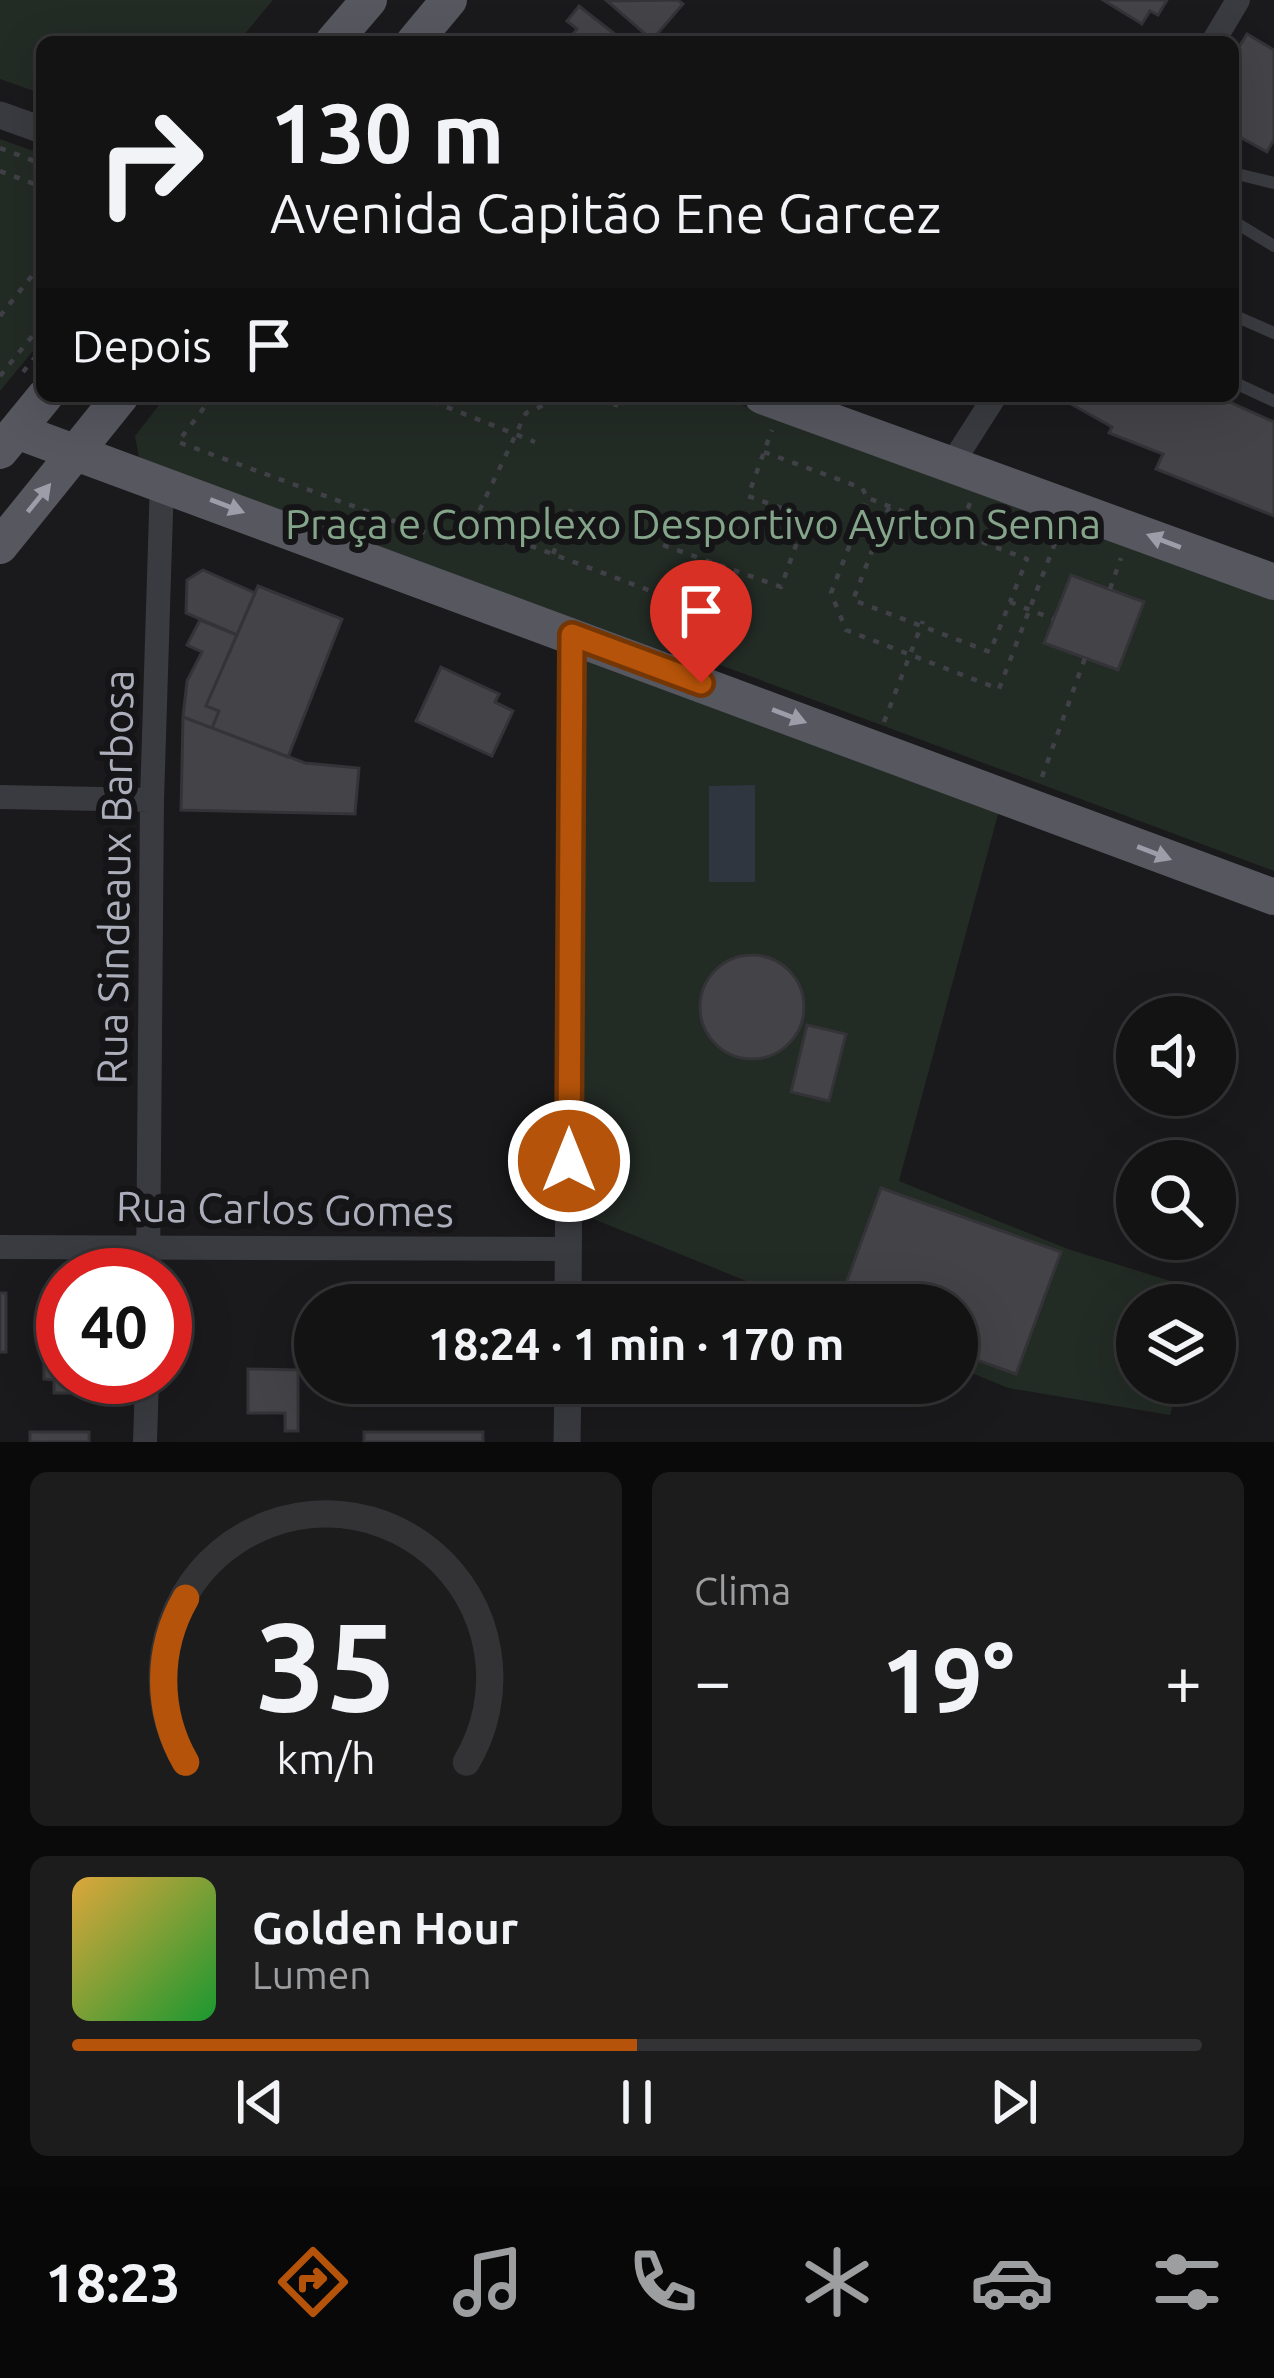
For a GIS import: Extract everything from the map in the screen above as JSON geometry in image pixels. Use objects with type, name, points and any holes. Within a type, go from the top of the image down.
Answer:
[{"type":"main road","points":[[338,36],[369,0]]},
{"type":"main road","points":[[419,36],[449,0]]},
{"type":"main road","points":[[6,436],[38,402]]},
{"type":"main road","points":[[0,545],[117,402]]},
{"type":"main road","points":[[767,413],[953,462],[1274,582]]},
{"type":"main road","points":[[6,436],[78,450],[1274,897]]},
{"type":"street","points":[[1217,36],[1238,0]]},
{"type":"street","points":[[0,115],[36,128]]},
{"type":"street","points":[[953,462],[991,402]]},
{"type":"street","name":"Rua Sindeaux Barbosa","points":[[149,1248],[152,800],[162,481]]},
{"type":"street","points":[[568,1284],[572,635]]},
{"type":"street","points":[[0,797],[152,800]]},
{"type":"street","name":"Rua Carlos Gomes","points":[[0,1247],[569,1250]]},
{"type":"street","points":[[145,1442],[146,1404]]},
{"type":"street","points":[[568,1404],[568,1442]]},
{"type":"lane","points":[[1239,173],[1271,176]]},
{"type":"lane","points":[[1239,225],[1274,246]]},
{"type":"lane","points":[[1239,318],[1274,333]]},
{"type":"lane","points":[[1239,385],[1274,401]]},
{"type":"path","points":[[0,148],[36,162]]},
{"type":"path","points":[[0,171],[36,185]]},
{"type":"path","points":[[0,316],[36,271]]},
{"type":"path","points":[[0,376],[36,332]]},
{"type":"path","points":[[208,402],[178,442],[443,538],[473,524],[526,412],[550,402]]},
{"type":"path","points":[[433,402],[535,442]]},
{"type":"path","points":[[615,407],[616,402]]},
{"type":"path","points":[[663,545],[781,587],[806,517],[748,496],[764,452],[767,413]]},
{"type":"path","points":[[764,452],[1027,559],[990,652],[853,601],[890,506]]},
{"type":"path","points":[[868,498],[831,593],[846,631],[998,689],[1058,536]]},
{"type":"path","points":[[957,534],[970,503]]},
{"type":"path","points":[[553,554],[572,509]]},
{"type":"path","points":[[473,524],[704,611]]},
{"type":"path","points":[[1110,589],[1121,558]]},
{"type":"path","points":[[1010,602],[1054,619]]},
{"type":"path","points":[[882,725],[922,624]]},
{"type":"path","points":[[1040,784],[1085,658]]},
{"type":"green space","points":[[0,0],[273,0],[243,36],[36,36],[36,92],[0,79]]},
{"type":"green space","points":[[0,139],[36,152],[36,347],[0,391]]},
{"type":"green space","name":"Praça e Complexo Desportivo Ayrton Senna","points":[[161,402],[734,402],[1274,597],[1274,871],[685,652],[658,652],[139,458],[135,436]]},
{"type":"green space","points":[[572,635],[1003,796],[899,1181],[1068,1249],[1180,1284],[1116,1284],[1116,1404],[1173,1404],[1170,1415],[1008,1388],[978,1376],[978,1284],[753,1284],[569,1209]]},
{"type":"shaded area","points":[[755,785],[755,882],[709,882],[709,786]]},
{"type":"building","points":[[678,0],[683,4],[655,36],[647,36],[607,1]]},
{"type":"building","points":[[1103,0],[1167,0],[1158,15],[1150,11],[1142,24]]},
{"type":"building","points":[[579,6],[617,36],[572,36],[577,29],[567,21]]},
{"type":"building","points":[[1247,34],[1274,50],[1274,139],[1267,152],[1239,136],[1239,47]]},
{"type":"building","points":[[1068,402],[1229,402],[1274,422],[1274,516],[1156,469],[1163,454],[1109,433],[1112,427]]},
{"type":"building","points":[[203,570],[255,593],[237,635],[186,613],[187,580]]},
{"type":"building","points":[[1071,575],[1144,602],[1118,670],[1044,643]]},
{"type":"building","points":[[258,586],[342,619],[288,757],[212,728],[219,711],[206,706]]},
{"type":"building","points":[[200,620],[237,635],[206,706],[219,711],[212,728],[183,717],[187,681],[202,652],[187,645]]},
{"type":"building","points":[[441,667],[499,694],[495,702],[513,711],[492,756],[416,721]]},
{"type":"building","points":[[183,717],[305,763],[359,768],[355,814],[181,810]]},
{"type":"building","points":[[752,955],[772,959],[789,970],[800,987],[804,1007],[800,1027],[789,1044],[772,1055],[752,1059],[732,1055],[715,1044],[704,1027],[700,1007],[704,987],[715,970],[732,959]]},
{"type":"building","points":[[807,1025],[846,1034],[829,1101],[791,1092]]},
{"type":"building","points":[[881,1188],[1061,1252],[1016,1374],[978,1360],[978,1284],[846,1284]]},
{"type":"building","points":[[0,1293],[6,1293],[6,1352],[0,1352]]},
{"type":"building","points":[[248,1369],[294,1370],[298,1431],[285,1431],[285,1413],[248,1413]]},
{"type":"building","points":[[30,1432],[89,1432],[89,1442],[30,1442]]},
{"type":"building","points":[[364,1432],[483,1432],[483,1442],[364,1442]]},
{"type":"route","points":[[569,1161],[572,635],[701,683]]}]
